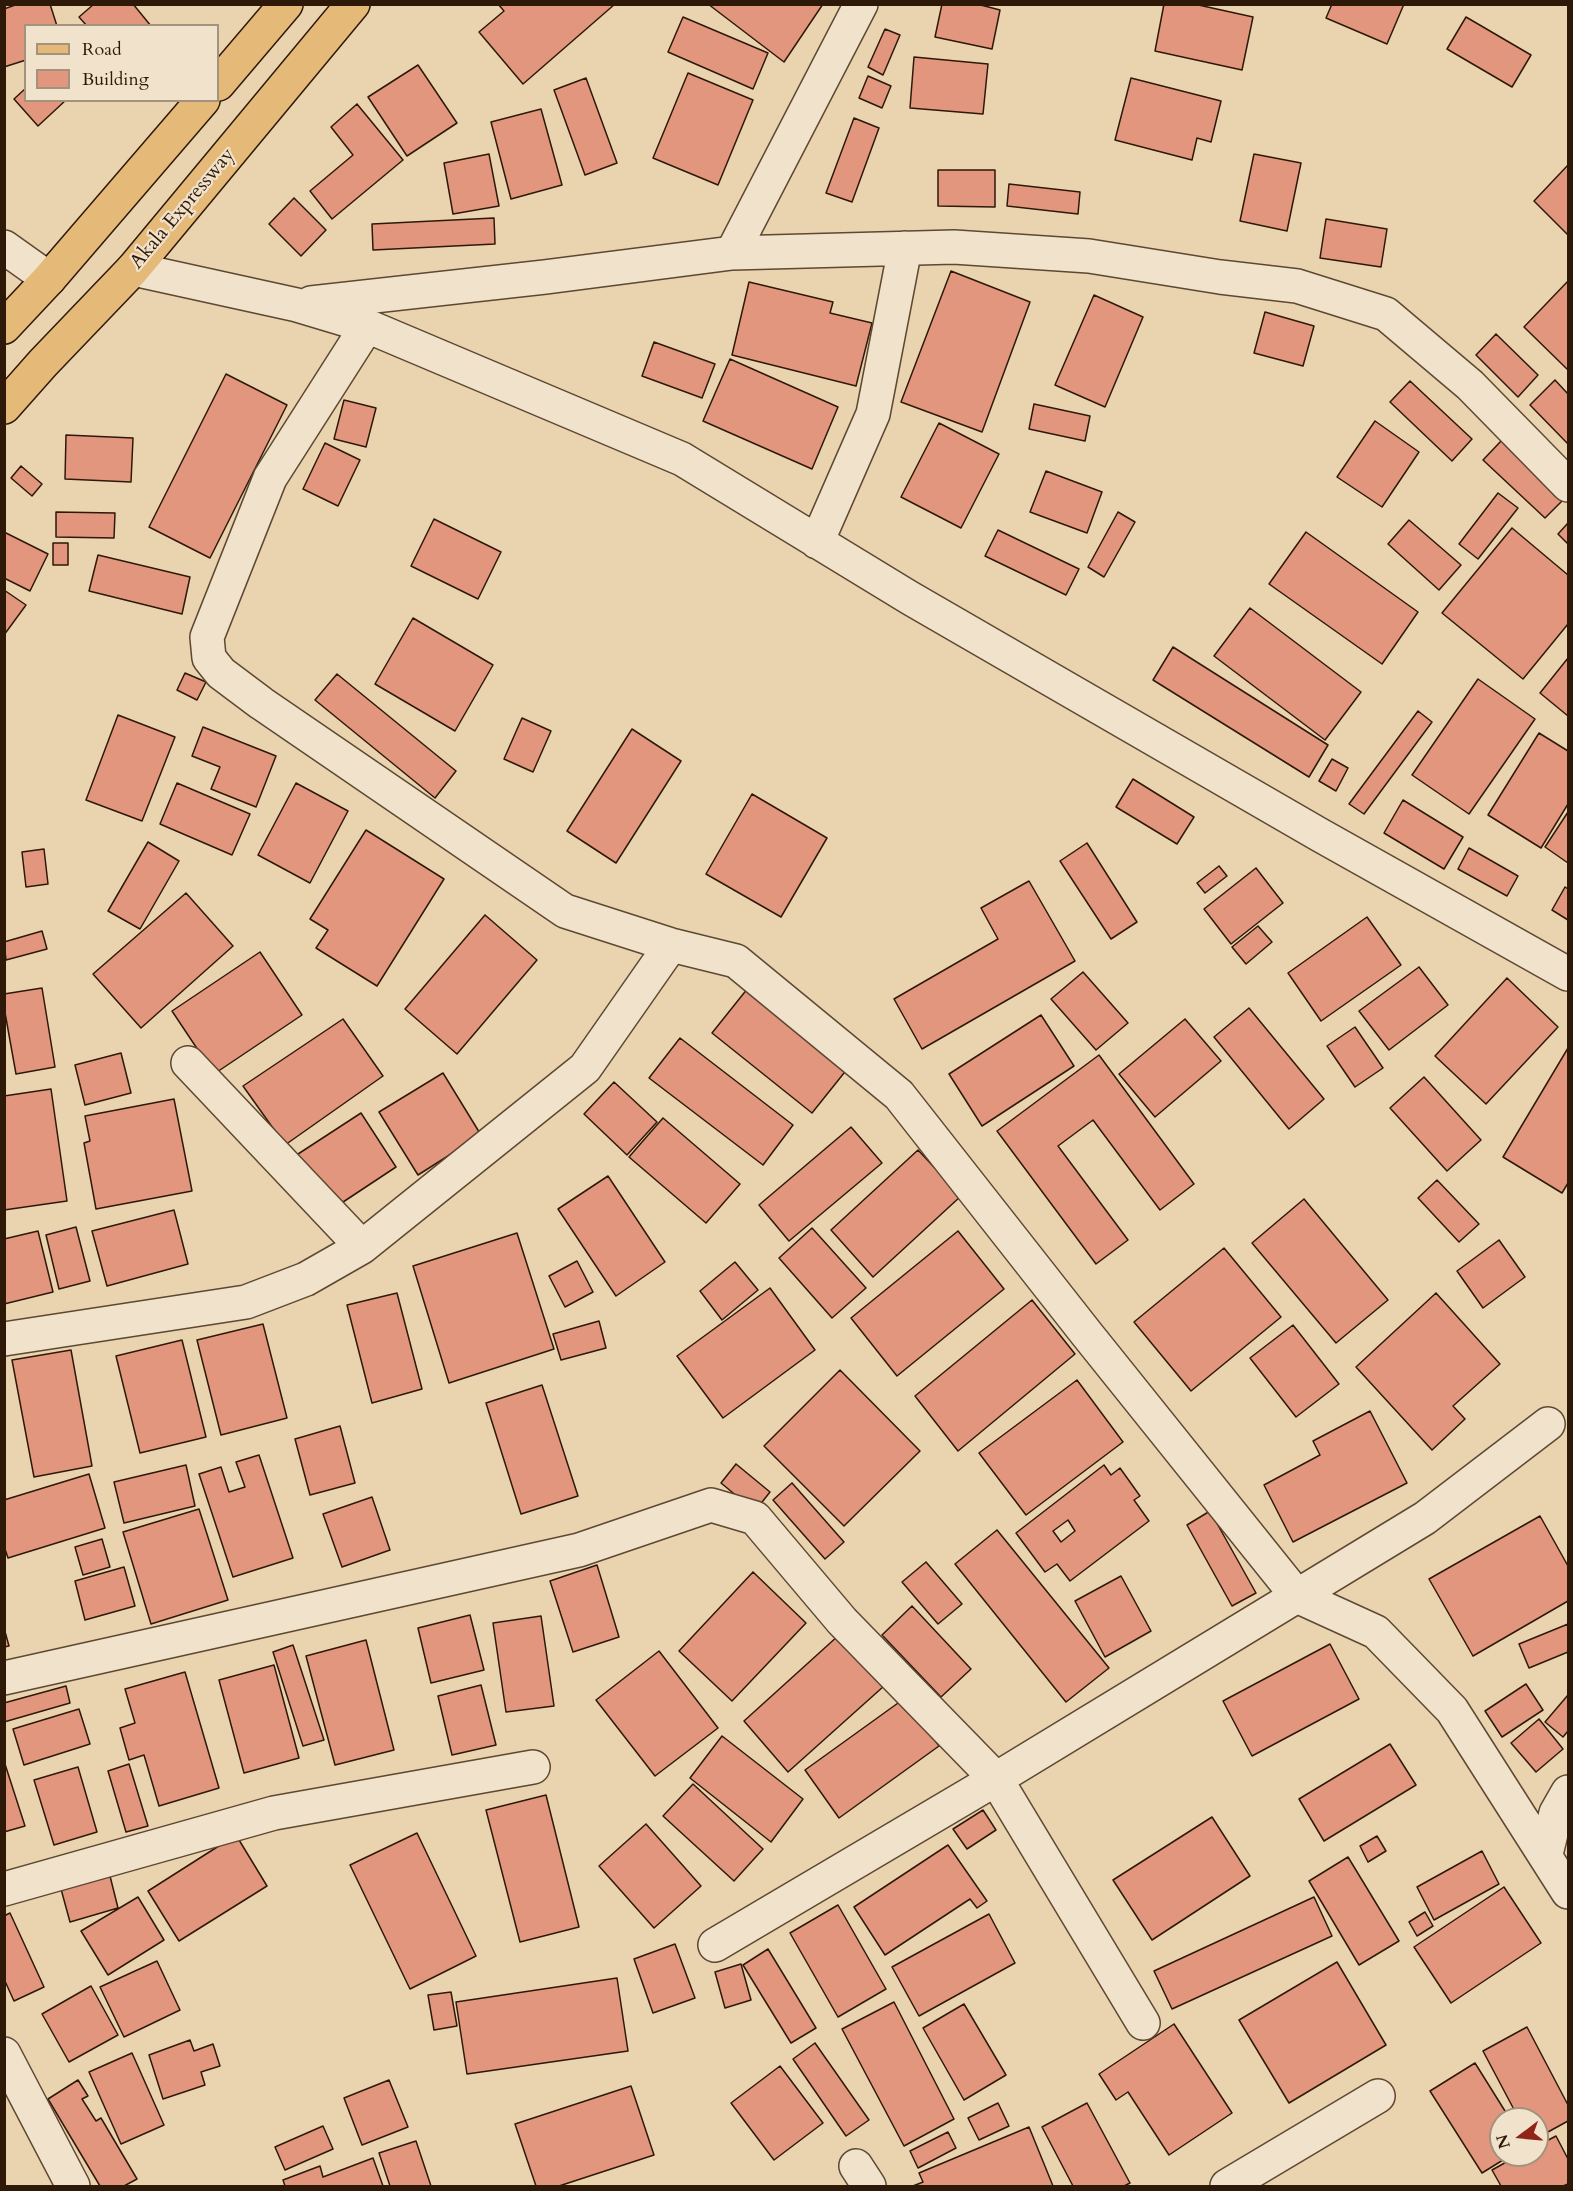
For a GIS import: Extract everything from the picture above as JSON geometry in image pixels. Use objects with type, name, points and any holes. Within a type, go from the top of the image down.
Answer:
[{"type":"main road","points":[[219,83],[286,4]]},
{"type":"main road","name":"Akala Expressway","points":[[4,406],[133,269],[353,4]]},
{"type":"main road","points":[[4,327],[49,279],[201,102]]},
{"type":"street","points":[[732,253],[861,4]]},
{"type":"street","points":[[4,247],[49,279]]},
{"type":"street","points":[[297,305],[732,253],[954,247],[1089,256],[1220,277],[1297,286],[1386,314],[1470,385],[1569,486]]},
{"type":"street","points":[[817,542],[873,414],[905,248]]},
{"type":"street","points":[[133,269],[297,305],[367,326],[682,459],[910,598],[1320,835],[1569,974]]},
{"type":"street","points":[[367,326],[270,478],[207,637],[208,658],[221,673],[270,709],[565,910],[671,945],[736,961],[899,1095],[1297,1596],[1376,1632],[1452,1710],[1569,1892]]},
{"type":"street","points":[[4,1339],[246,1302],[306,1279],[362,1247],[585,1068],[671,945]]},
{"type":"street","points":[[188,1063],[362,1247]]},
{"type":"street","points":[[715,1945],[996,1779],[1425,1518],[1548,1424]]},
{"type":"street","points":[[4,1678],[579,1550],[711,1505],[755,1518],[842,1621],[996,1779],[1143,2023]]},
{"type":"street","points":[[4,1889],[274,1813],[533,1767]]},
{"type":"street","points":[[1546,1854],[1556,1813],[1569,1792]]},
{"type":"street","points":[[4,2054],[73,2187]]},
{"type":"street","points":[[1227,2187],[1378,2096]]},
{"type":"building","points":[[18,4],[50,4],[56,24],[24,24],[24,61],[4,67],[4,9]]},
{"type":"building","points":[[94,4],[133,4],[149,24],[85,24],[79,17]]},
{"type":"building","points":[[498,4],[615,4],[523,84],[479,32],[504,11]]},
{"type":"building","points":[[708,4],[823,4],[784,62]]},
{"type":"building","points":[[942,4],[977,4],[1000,10],[992,49],[935,37]]},
{"type":"building","points":[[1164,4],[1194,4],[1253,17],[1242,70],[1155,51]]},
{"type":"building","points":[[1332,4],[1404,4],[1387,44],[1326,18]]},
{"type":"building","points":[[683,17],[768,53],[753,89],[668,52]]},
{"type":"building","points":[[1466,17],[1531,55],[1512,87],[1447,49]]},
{"type":"building","points":[[885,29],[900,35],[883,75],[868,67]]},
{"type":"building","points":[[914,57],[988,64],[983,114],[910,108]]},
{"type":"building","points":[[418,65],[457,123],[407,156],[368,97]]},
{"type":"building","points":[[688,73],[753,100],[718,185],[653,158]]},
{"type":"building","points":[[868,76],[891,86],[882,108],[859,98]]},
{"type":"building","points":[[586,78],[617,163],[585,175],[554,90]]},
{"type":"building","points":[[1131,78],[1221,101],[1211,142],[1197,138],[1192,160],[1115,140]]},
{"type":"building","points":[[24,90],[24,102],[64,102],[38,126],[14,99]]},
{"type":"building","points":[[357,104],[403,160],[332,219],[310,191],[353,155],[331,127]]},
{"type":"building","points":[[541,109],[562,185],[511,199],[491,122]]},
{"type":"building","points":[[854,118],[879,128],[852,202],[826,193]]},
{"type":"building","points":[[489,154],[499,206],[453,214],[444,163]]},
{"type":"building","points":[[1254,154],[1301,163],[1287,231],[1240,221]]},
{"type":"building","points":[[1568,165],[1568,235],[1534,201]]},
{"type":"building","points":[[938,170],[995,170],[995,207],[938,206]]},
{"type":"building","points":[[1009,184],[1080,192],[1078,214],[1007,206]]},
{"type":"building","points":[[294,198],[326,230],[301,256],[269,224]]},
{"type":"building","points":[[494,218],[495,244],[373,250],[372,224]]},
{"type":"building","points":[[1326,219],[1387,229],[1381,267],[1320,258]]},
{"type":"building","points":[[951,271],[1030,302],[982,432],[901,402]]},
{"type":"building","points":[[1568,281],[1568,370],[1524,327]]},
{"type":"building","points":[[749,282],[833,302],[830,313],[872,323],[856,386],[732,355]]},
{"type":"building","points":[[1094,295],[1143,317],[1105,407],[1055,385]]},
{"type":"building","points":[[1265,312],[1314,326],[1303,366],[1254,353]]},
{"type":"building","points":[[1496,334],[1538,375],[1518,397],[1476,355]]},
{"type":"building","points":[[654,342],[715,364],[702,398],[642,376]]},
{"type":"building","points":[[730,359],[838,407],[812,469],[703,421]]},
{"type":"building","points":[[226,374],[287,405],[210,558],[149,527]]},
{"type":"building","points":[[1555,380],[1568,394],[1568,444],[1530,405]]},
{"type":"building","points":[[1410,381],[1472,439],[1452,461],[1390,402]]},
{"type":"building","points":[[344,400],[376,408],[366,447],[334,439]]},
{"type":"building","points":[[1034,404],[1090,416],[1085,441],[1029,429]]},
{"type":"building","points":[[1375,421],[1419,452],[1382,507],[1337,477]]},
{"type":"building","points":[[939,423],[999,454],[961,528],[901,497]]},
{"type":"building","points":[[66,435],[133,438],[131,482],[65,479]]},
{"type":"building","points":[[1502,440],[1564,499],[1545,518],[1483,460]]},
{"type":"building","points":[[325,443],[360,460],[338,506],[303,489]]},
{"type":"building","points":[[21,466],[42,484],[32,496],[11,478]]},
{"type":"building","points":[[1046,471],[1102,492],[1087,533],[1030,512]]},
{"type":"building","points":[[1498,493],[1518,508],[1478,559],[1459,544]]},
{"type":"building","points":[[56,512],[115,513],[114,538],[56,537]]},
{"type":"building","points":[[1118,512],[1135,522],[1104,577],[1088,567]]},
{"type":"building","points":[[434,519],[501,552],[478,599],[411,566]]},
{"type":"building","points":[[1409,520],[1461,565],[1439,590],[1388,544]]},
{"type":"building","points":[[1568,523],[1568,544],[1558,534]]},
{"type":"building","points":[[1512,528],[1568,575],[1568,624],[1523,679],[1442,613]]},
{"type":"building","points":[[998,530],[1079,569],[1066,595],[985,556]]},
{"type":"building","points":[[4,532],[48,554],[30,591],[4,578]]},
{"type":"building","points":[[1306,532],[1418,612],[1382,664],[1269,584]]},
{"type":"building","points":[[53,543],[68,543],[68,565],[53,565]]},
{"type":"building","points":[[98,555],[190,577],[182,614],[89,591]]},
{"type":"building","points":[[4,590],[26,605],[4,635]]},
{"type":"building","points":[[1250,608],[1361,692],[1325,740],[1214,656]]},
{"type":"building","points":[[413,618],[493,665],[455,731],[375,684]]},
{"type":"building","points":[[1173,647],[1328,745],[1309,777],[1153,680]]},
{"type":"building","points":[[1568,658],[1568,716],[1540,693]]},
{"type":"building","points":[[185,673],[206,682],[197,700],[177,690]]},
{"type":"building","points":[[337,674],[456,771],[435,798],[315,700]]},
{"type":"building","points":[[1478,679],[1535,719],[1469,814],[1412,775]]},
{"type":"building","points":[[1418,711],[1432,722],[1364,814],[1349,804]]},
{"type":"building","points":[[118,715],[175,737],[142,821],[86,800]]},
{"type":"building","points":[[522,718],[551,731],[533,772],[504,759]]},
{"type":"building","points":[[203,727],[276,756],[256,807],[211,789],[220,767],[192,756]]},
{"type":"building","points":[[632,729],[681,761],[616,863],[567,831]]},
{"type":"building","points":[[1539,733],[1568,751],[1568,804],[1541,848],[1488,815]]},
{"type":"building","points":[[1332,759],[1348,768],[1336,791],[1319,781]]},
{"type":"building","points":[[1133,779],[1194,817],[1177,844],[1116,807]]},
{"type":"building","points":[[177,783],[250,814],[232,855],[160,824]]},
{"type":"building","points":[[296,783],[348,811],[310,883],[258,855]]},
{"type":"building","points":[[752,794],[827,838],[781,917],[706,874]]},
{"type":"building","points":[[1403,800],[1463,837],[1444,869],[1384,833]]},
{"type":"building","points":[[1568,812],[1568,863],[1545,847]]},
{"type":"building","points":[[366,830],[444,879],[377,986],[316,948],[328,930],[310,919]]},
{"type":"building","points":[[148,842],[179,861],[140,929],[108,911]]},
{"type":"building","points":[[1087,843],[1137,922],[1111,939],[1060,861]]},
{"type":"building","points":[[1469,848],[1518,876],[1507,896],[1458,869]]},
{"type":"building","points":[[44,849],[48,884],[26,887],[22,852]]},
{"type":"building","points":[[1219,866],[1227,876],[1205,893],[1197,883]]},
{"type":"building","points":[[1256,868],[1283,903],[1231,944],[1204,909]]},
{"type":"building","points":[[1029,881],[1075,961],[922,1049],[894,999],[998,939],[981,908]]},
{"type":"building","points":[[1565,887],[1568,889],[1568,920],[1552,910]]},
{"type":"building","points":[[186,893],[233,946],[141,1028],[93,974]]},
{"type":"building","points":[[485,915],[537,960],[457,1054],[405,1009]]},
{"type":"building","points":[[1367,917],[1401,965],[1321,1021],[1288,973]]},
{"type":"building","points":[[1258,926],[1272,942],[1246,964],[1232,947]]},
{"type":"building","points":[[42,931],[47,949],[6,960],[4,942]]},
{"type":"building","points":[[260,952],[302,1015],[214,1074],[172,1011]]},
{"type":"building","points":[[1419,967],[1448,1005],[1389,1050],[1359,1011]]},
{"type":"building","points":[[1083,972],[1128,1023],[1096,1050],[1051,999]]},
{"type":"building","points":[[1507,978],[1558,1027],[1486,1104],[1435,1056]]},
{"type":"building","points":[[42,988],[55,1067],[16,1074],[4,1007],[4,994]]},
{"type":"building","points":[[748,988],[848,1068],[812,1113],[712,1033]]},
{"type":"building","points":[[1249,1008],[1324,1099],[1289,1129],[1214,1037]]},
{"type":"building","points":[[1041,1015],[1074,1066],[982,1126],[949,1074]]},
{"type":"building","points":[[343,1019],[383,1076],[285,1145],[243,1086]]},
{"type":"building","points":[[1185,1019],[1221,1061],[1155,1117],[1119,1074]]},
{"type":"building","points":[[1355,1027],[1383,1068],[1355,1087],[1327,1046]]},
{"type":"building","points":[[680,1038],[793,1125],[763,1165],[649,1078]]},
{"type":"building","points":[[1568,1048],[1568,1183],[1562,1193],[1503,1157]]},
{"type":"building","points":[[121,1053],[131,1093],[85,1105],[75,1065]]},
{"type":"building","points":[[1099,1055],[1194,1184],[1160,1210],[1093,1120],[1058,1146],[1128,1240],[1096,1264],[997,1131]]},
{"type":"building","points":[[443,1073],[481,1135],[418,1175],[379,1112]]},
{"type":"building","points":[[1424,1077],[1481,1140],[1447,1171],[1390,1108]]},
{"type":"building","points":[[614,1082],[657,1122],[627,1155],[584,1114]]},
{"type":"building","points":[[51,1089],[67,1201],[4,1210],[4,1096]]},
{"type":"building","points":[[174,1099],[192,1191],[96,1209],[84,1143],[90,1141],[85,1116]]},
{"type":"building","points":[[361,1113],[396,1167],[331,1210],[295,1156]]},
{"type":"building","points":[[663,1118],[740,1184],[706,1223],[629,1157]]},
{"type":"building","points":[[851,1127],[882,1163],[789,1241],[759,1205]]},
{"type":"building","points":[[918,1150],[961,1196],[873,1277],[831,1230]]},
{"type":"building","points":[[608,1176],[665,1262],[616,1296],[558,1209]]},
{"type":"building","points":[[1437,1180],[1479,1224],[1459,1242],[1418,1198]]},
{"type":"building","points":[[1304,1199],[1388,1300],[1336,1343],[1252,1243]]},
{"type":"building","points":[[174,1210],[188,1264],[107,1286],[92,1231]]},
{"type":"building","points":[[76,1227],[90,1281],[59,1289],[46,1235]]},
{"type":"building","points":[[812,1228],[866,1288],[832,1318],[779,1258]]},
{"type":"building","points":[[38,1231],[53,1292],[4,1304],[4,1239]]},
{"type":"building","points":[[958,1231],[1004,1289],[897,1376],[851,1318]]},
{"type":"building","points":[[517,1233],[554,1349],[449,1383],[413,1266]]},
{"type":"building","points":[[1499,1240],[1525,1277],[1483,1308],[1457,1271]]},
{"type":"building","points":[[1224,1248],[1281,1317],[1191,1391],[1134,1322]]},
{"type":"building","points":[[577,1261],[593,1292],[565,1307],[549,1276]]},
{"type":"building","points":[[735,1262],[758,1290],[722,1320],[700,1291]]},
{"type":"building","points":[[770,1288],[815,1350],[723,1418],[677,1356]]},
{"type":"building","points":[[397,1293],[422,1389],[372,1403],[347,1305]]},
{"type":"building","points":[[1436,1293],[1500,1364],[1453,1406],[1465,1419],[1432,1450],[1356,1367]]},
{"type":"building","points":[[1032,1300],[1075,1354],[958,1451],[915,1396]]},
{"type":"building","points":[[599,1321],[606,1348],[561,1360],[553,1334]]},
{"type":"building","points":[[263,1324],[287,1418],[221,1435],[197,1340]]},
{"type":"building","points":[[1293,1325],[1339,1384],[1296,1417],[1250,1358]]},
{"type":"building","points":[[182,1340],[206,1437],[140,1453],[116,1356]]},
{"type":"building","points":[[71,1350],[92,1466],[34,1477],[12,1360]]},
{"type":"building","points":[[840,1370],[920,1451],[844,1526],[764,1446]]},
{"type":"building","points":[[1077,1380],[1123,1442],[1026,1515],[979,1453]]},
{"type":"building","points":[[542,1385],[578,1496],[521,1514],[486,1403]]},
{"type":"building","points":[[1370,1411],[1407,1483],[1293,1542],[1264,1485],[1320,1455],[1313,1441]]},
{"type":"building","points":[[340,1426],[355,1483],[310,1495],[295,1439]]},
{"type":"building","points":[[259,1455],[293,1558],[233,1577],[199,1474],[221,1467],[229,1492],[245,1487],[236,1462]]},
{"type":"building","points":[[736,1464],[770,1492],[755,1511],[721,1483]]},
{"type":"building","points":[[186,1465],[195,1506],[124,1523],[114,1482]]},
{"type":"building","points":[[1104,1465],[1111,1475],[1120,1468],[1140,1496],[1134,1500],[1149,1521],[1070,1581],[1057,1564],[1045,1572],[1016,1533]],"holes":[[[1068,1520],[1075,1531],[1061,1542],[1053,1531]]]},
{"type":"building","points":[[89,1474],[105,1528],[8,1558],[4,1546],[4,1500]]},
{"type":"building","points":[[792,1483],[844,1542],[825,1559],[773,1500]]},
{"type":"building","points":[[372,1497],[390,1550],[342,1567],[323,1514]]},
{"type":"building","points":[[199,1509],[228,1600],[151,1624],[123,1532]]},
{"type":"building","points":[[1210,1511],[1256,1593],[1232,1606],[1187,1525]]},
{"type":"building","points":[[1540,1516],[1568,1566],[1568,1601],[1473,1656],[1429,1579]]},
{"type":"building","points":[[997,1530],[1109,1668],[1066,1702],[955,1564]]},
{"type":"building","points":[[102,1539],[110,1567],[83,1575],[75,1547]]},
{"type":"building","points":[[926,1562],[962,1604],[938,1624],[902,1582]]},
{"type":"building","points":[[597,1565],[619,1637],[573,1652],[550,1581]]},
{"type":"building","points":[[124,1567],[135,1606],[85,1620],[75,1581]]},
{"type":"building","points":[[753,1572],[806,1623],[732,1701],[679,1651]]},
{"type":"building","points":[[1121,1576],[1151,1631],[1105,1657],[1075,1601]]},
{"type":"building","points":[[912,1606],[971,1669],[941,1697],[882,1635]]},
{"type":"building","points":[[470,1615],[484,1670],[431,1683],[418,1628]]},
{"type":"building","points":[[541,1616],[554,1706],[506,1712],[493,1623]]},
{"type":"building","points":[[1568,1624],[1568,1652],[1529,1668],[1519,1644]]},
{"type":"building","points":[[4,1628],[9,1646],[4,1647]]},
{"type":"building","points":[[839,1635],[884,1686],[788,1772],[744,1721]]},
{"type":"building","points":[[366,1640],[394,1750],[335,1765],[306,1656]]},
{"type":"building","points":[[1330,1644],[1359,1699],[1252,1756],[1223,1701]]},
{"type":"building","points":[[293,1645],[324,1740],[303,1746],[273,1652]]},
{"type":"building","points":[[659,1651],[718,1728],[655,1776],[596,1700]]},
{"type":"building","points":[[274,1665],[299,1758],[244,1773],[219,1680]]},
{"type":"building","points":[[185,1672],[219,1788],[159,1806],[144,1755],[129,1760],[120,1728],[135,1723],[125,1689]]},
{"type":"building","points":[[1526,1684],[1543,1710],[1502,1737],[1485,1711]]},
{"type":"building","points":[[481,1685],[496,1745],[452,1755],[438,1696]]},
{"type":"building","points":[[66,1686],[70,1703],[4,1722],[4,1703]]},
{"type":"building","points":[[1568,1695],[1568,1731],[1563,1737],[1545,1722]]},
{"type":"building","points":[[905,1698],[939,1746],[839,1818],[805,1770]]},
{"type":"building","points":[[79,1709],[90,1744],[24,1765],[13,1729]]},
{"type":"building","points":[[1539,1719],[1563,1749],[1536,1772],[1511,1743]]},
{"type":"building","points":[[722,1736],[803,1799],[771,1842],[690,1778]]},
{"type":"building","points":[[1390,1744],[1416,1785],[1324,1841],[1299,1799]]},
{"type":"building","points":[[4,1761],[25,1826],[4,1832]]},
{"type":"building","points":[[129,1764],[148,1826],[126,1832],[108,1771]]},
{"type":"building","points":[[78,1767],[97,1832],[54,1845],[34,1780]]},
{"type":"building","points":[[693,1784],[763,1849],[734,1881],[663,1816]]},
{"type":"building","points":[[546,1795],[579,1927],[520,1942],[486,1810]]},
{"type":"building","points":[[983,1810],[996,1830],[967,1849],[953,1829]]},
{"type":"building","points":[[1212,1817],[1250,1876],[1152,1940],[1113,1880]]},
{"type":"building","points":[[646,1824],[701,1886],[654,1928],[599,1866]]},
{"type":"building","points":[[417,1833],[476,1956],[410,1989],[350,1865]]},
{"type":"building","points":[[236,1835],[267,1886],[179,1941],[148,1891]]},
{"type":"building","points":[[1377,1836],[1386,1851],[1368,1862],[1360,1846]]},
{"type":"building","points":[[948,1845],[987,1901],[977,1908],[970,1899],[885,1955],[854,1907]]},
{"type":"building","points":[[1482,1851],[1499,1884],[1434,1920],[1417,1887]]},
{"type":"building","points":[[1348,1857],[1399,1941],[1359,1965],[1309,1881]]},
{"type":"building","points":[[110,1876],[118,1908],[70,1922],[61,1889]]},
{"type":"building","points":[[1504,1887],[1541,1943],[1451,2003],[1414,1947]]},
{"type":"building","points":[[138,1897],[164,1940],[108,1975],[81,1931]]},
{"type":"building","points":[[1314,1897],[1332,1936],[1172,2009],[1154,1971]]},
{"type":"building","points":[[838,1905],[886,1989],[838,2017],[790,1933]]},
{"type":"building","points":[[1425,1912],[1433,1926],[1417,1936],[1409,1922]]},
{"type":"building","points":[[10,1913],[44,1987],[14,2001],[4,1979],[4,1916]]},
{"type":"building","points":[[989,1914],[1015,1963],[919,2016],[892,1967]]},
{"type":"building","points":[[675,1944],[695,1998],[653,2013],[634,1959]]},
{"type":"building","points":[[768,1949],[816,2028],[791,2043],[743,1965]]},
{"type":"building","points":[[157,1961],[180,2010],[124,2037],[100,1987]]},
{"type":"building","points":[[1337,1962],[1386,2045],[1289,2103],[1239,2020]]},
{"type":"building","points":[[741,1964],[751,2000],[725,2008],[715,1972]]},
{"type":"building","points":[[617,1978],[628,2051],[467,2074],[456,2002]]},
{"type":"building","points":[[91,1986],[118,2035],[69,2062],[42,2014]]},
{"type":"building","points":[[451,1992],[457,2026],[434,2030],[428,1995]]},
{"type":"building","points":[[894,2002],[954,2119],[904,2146],[842,2029]]},
{"type":"building","points":[[964,2004],[1006,2075],[964,2100],[923,2028]]},
{"type":"building","points":[[1174,2024],[1232,2113],[1169,2155],[1128,2092],[1116,2100],[1099,2074]]},
{"type":"building","points":[[1527,2027],[1568,2105],[1568,2121],[1549,2131],[1549,2107],[1513,2107],[1483,2051]]},
{"type":"building","points":[[190,2040],[194,2051],[213,2044],[220,2066],[201,2072],[205,2085],[163,2099],[149,2055]]},
{"type":"building","points":[[815,2043],[869,2120],[846,2136],[793,2059]]},
{"type":"building","points":[[132,2053],[164,2125],[121,2144],[89,2072]]},
{"type":"building","points":[[1475,2063],[1502,2107],[1489,2107],[1489,2167],[1492,2167],[1482,2173],[1430,2091]]},
{"type":"building","points":[[780,2066],[823,2123],[774,2160],[731,2103]]},
{"type":"building","points":[[78,2080],[88,2096],[82,2099],[96,2121],[101,2118],[137,2179],[124,2186],[100,2186],[48,2099]]},
{"type":"building","points":[[389,2080],[408,2127],[362,2145],[344,2098]]},
{"type":"building","points":[[631,2086],[654,2155],[559,2186],[536,2186],[515,2124]]},
{"type":"building","points":[[998,2103],[1009,2126],[979,2140],[968,2118]]},
{"type":"building","points":[[1087,2103],[1130,2183],[1124,2186],[1073,2186],[1042,2127]]},
{"type":"building","points":[[323,2126],[333,2149],[285,2170],[275,2147]]},
{"type":"building","points":[[1029,2127],[1053,2186],[913,2186],[923,2182],[919,2173]]},
{"type":"building","points":[[948,2132],[956,2148],[918,2168],[910,2151]]},
{"type":"building","points":[[1556,2136],[1568,2159],[1568,2184],[1563,2186],[1501,2186],[1492,2170],[1497,2167],[1549,2167],[1549,2140]]},
{"type":"building","points":[[416,2141],[431,2186],[390,2186],[379,2153]]},
{"type":"building","points":[[373,2158],[383,2186],[285,2186],[283,2180],[320,2166],[323,2177]]}]
